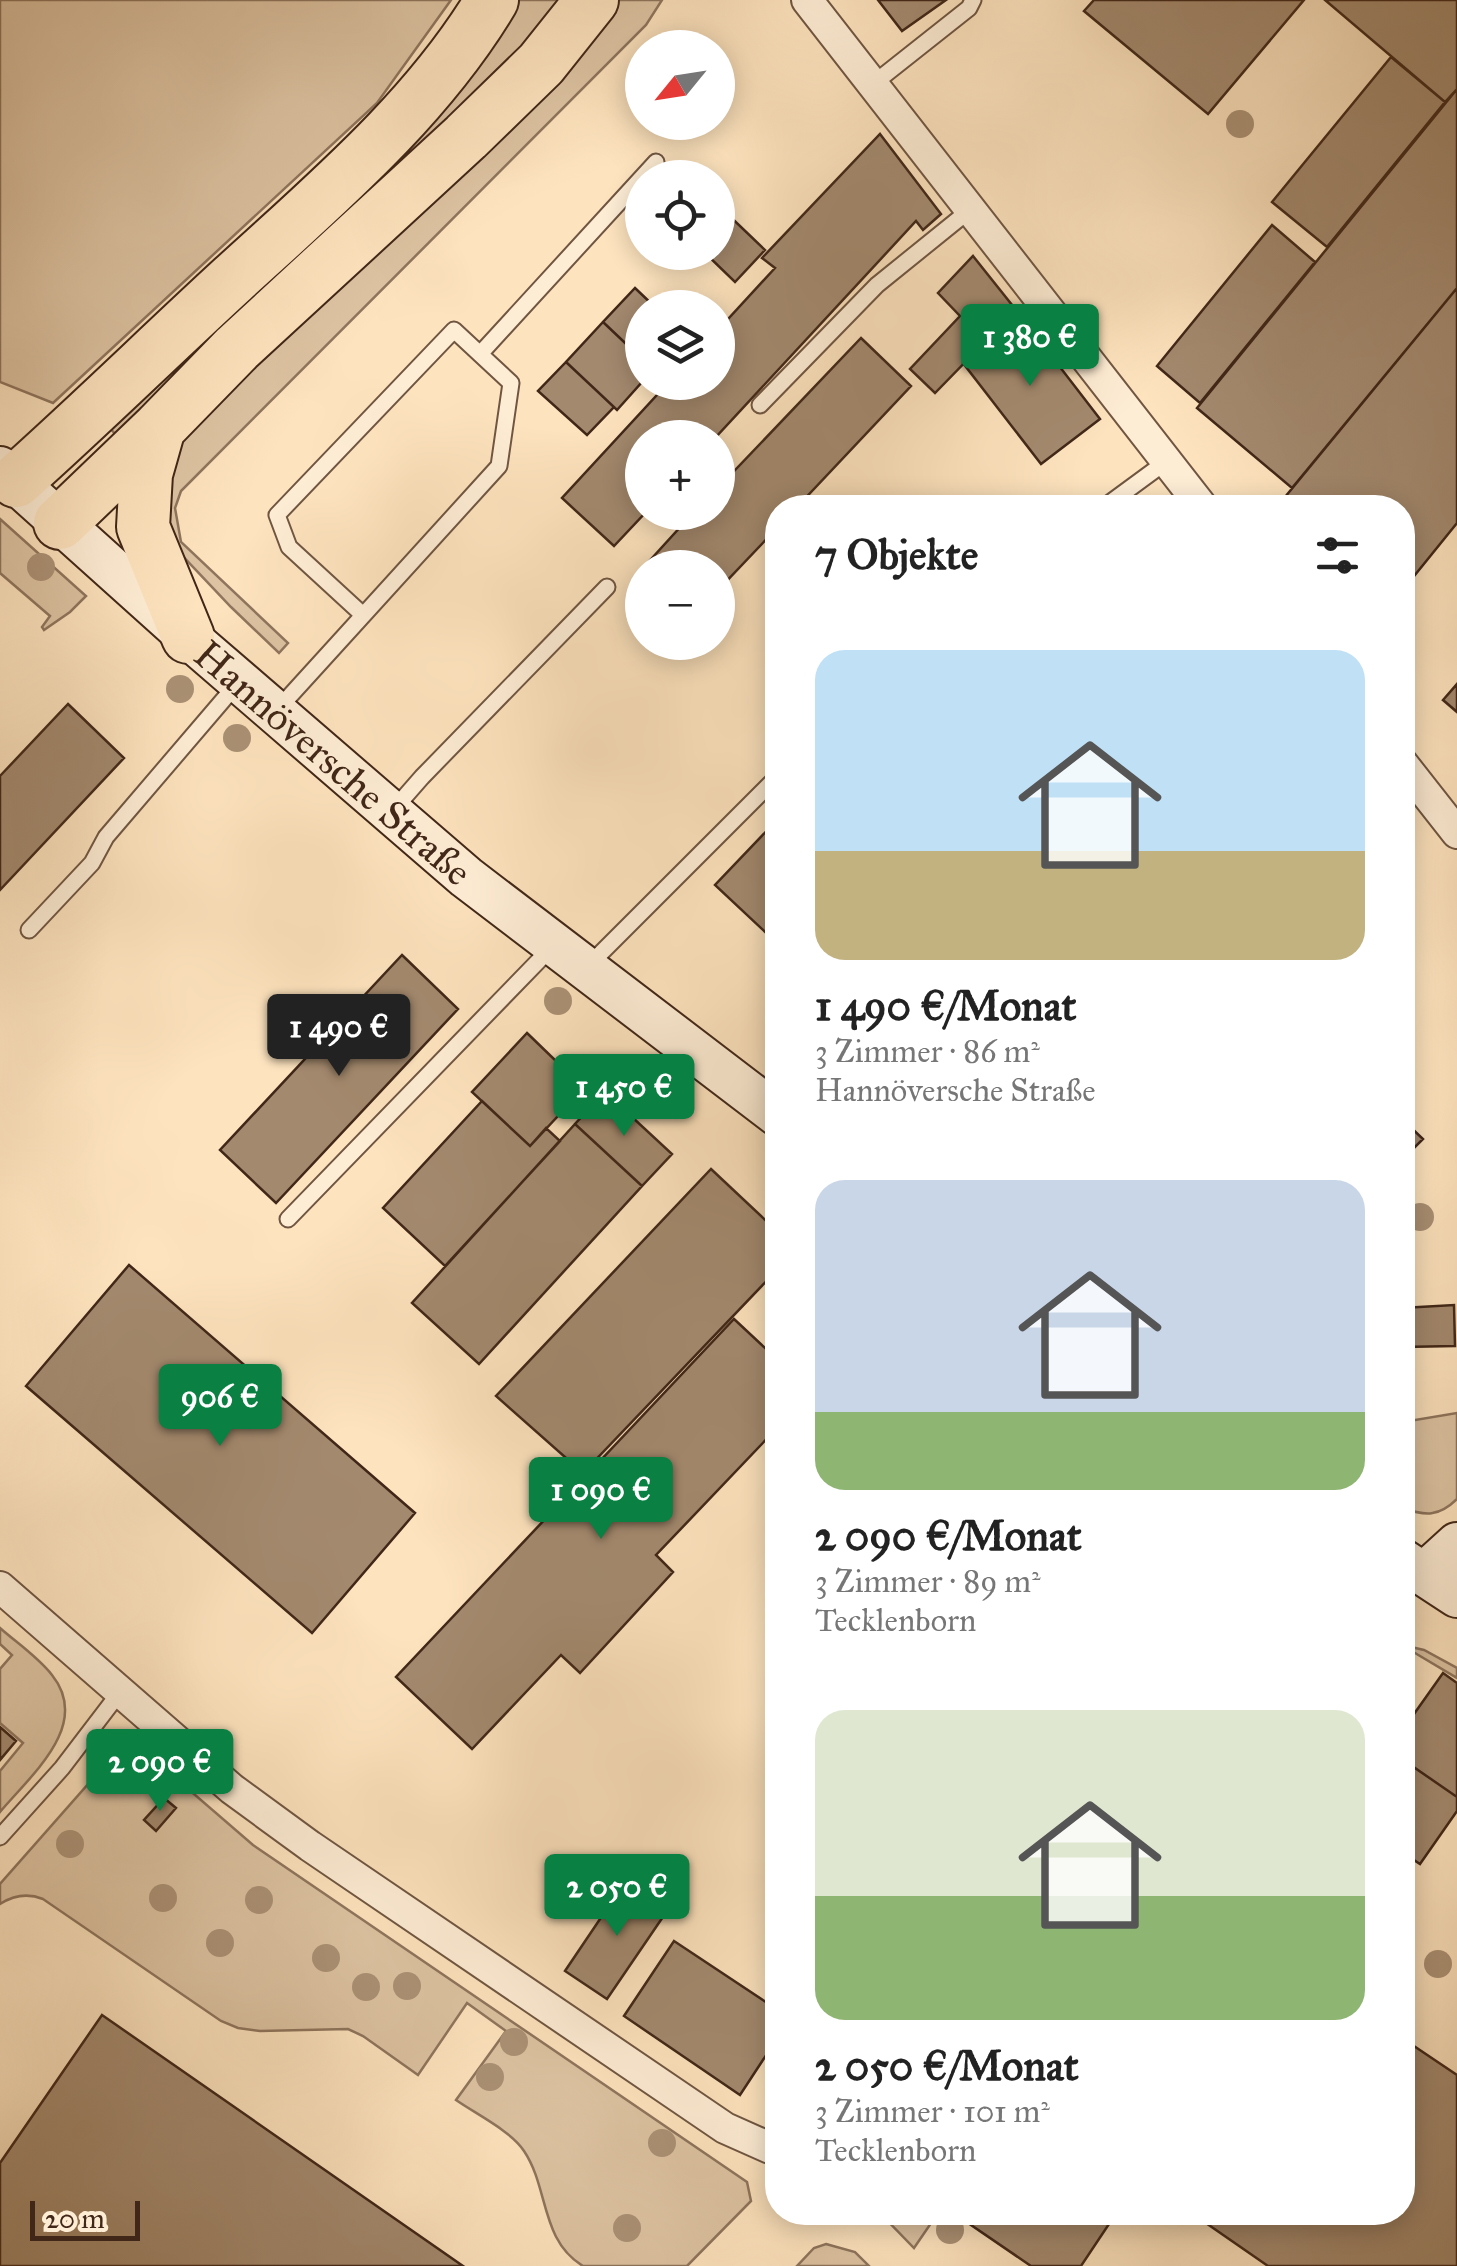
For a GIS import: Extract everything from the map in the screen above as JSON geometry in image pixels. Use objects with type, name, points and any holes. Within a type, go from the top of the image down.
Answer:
[{"type":"highway","points":[[8,475],[358,164],[420,98],[492,0]]},
{"type":"highway","points":[[60,523],[237,348],[541,64],[592,0]]},
{"type":"highway","points":[[159,428],[146,474],[143,526],[188,637]]},
{"type":"main road","name":"Hannöversche Straße","points":[[8,475],[239,682],[466,877],[765,1105]]},
{"type":"main road","points":[[1422,1581],[1457,1544]]},
{"type":"street","points":[[807,0],[1193,495]]},
{"type":"street","points":[[1415,780],[1457,833]]},
{"type":"street","points":[[0,1588],[232,1788],[310,1846],[725,2128],[765,2146]]},
{"type":"lane","points":[[873,84],[973,0]]},
{"type":"lane","points":[[480,354],[625,196]]},
{"type":"lane","points":[[760,406],[877,285],[971,209]]},
{"type":"lane","points":[[275,712],[364,615],[499,466],[511,382],[454,330],[278,516],[288,547],[364,615]]},
{"type":"lane","points":[[1121,495],[1167,461]]},
{"type":"lane","points":[[391,812],[606,587]]},
{"type":"lane","points":[[29,930],[92,863],[106,838],[239,682]]},
{"type":"lane","points":[[288,1219],[570,956],[765,787]]},
{"type":"lane","points":[[0,1837],[62,1768],[120,1692]]},
{"type":"shaded area","points":[[0,0],[451,0],[377,103],[53,403],[0,382]]},
{"type":"shaded area","points":[[515,0],[567,0],[549,25],[120,440],[110,428]]},
{"type":"shaded area","points":[[618,0],[662,0],[646,25],[641,30],[625,30],[625,46],[181,491],[175,508],[181,542],[288,643],[279,653],[178,551],[167,513],[177,440],[551,77]]},
{"type":"shaded area","points":[[0,519],[86,596],[44,630],[42,627],[50,616],[0,573]]},
{"type":"shaded area","points":[[1457,1413],[1457,1499],[1432,1513],[1415,1511],[1415,1420]]},
{"type":"shaded area","points":[[0,1628],[52,1675],[63,1694],[65,1712],[53,1748],[0,1812],[0,1771],[23,1743],[0,1723],[0,1669],[12,1655],[0,1644]]},
{"type":"shaded area","points":[[1415,1648],[1457,1668],[1457,1678],[1415,1653]]},
{"type":"shaded area","points":[[143,1750],[253,1845],[747,2182],[751,2201],[687,2266],[583,2266],[559,2242],[524,2151],[502,2130],[456,2100],[506,2031],[467,2003],[418,2075],[348,2029],[238,2028],[221,2021],[43,1899],[21,1896],[0,1904],[0,1884],[104,1766]]},
{"type":"shaded area","points":[[892,2225],[930,2225],[914,2248]]},
{"type":"shaded area","points":[[826,2244],[855,2252],[869,2266],[797,2266],[814,2248]]},
{"type":"building","points":[[878,0],[946,0],[902,31]]},
{"type":"building","points":[[1094,0],[1304,0],[1208,114],[1084,11]]},
{"type":"building","points":[[1325,0],[1457,0],[1457,89],[1445,102]]},
{"type":"building","points":[[1391,57],[1445,102],[1327,247],[1272,202]]},
{"type":"building","points":[[1457,89],[1457,288],[1292,488],[1197,408]]},
{"type":"building","points":[[880,134],[941,214],[923,230],[916,221],[732,420],[634,420],[652,400],[735,400],[735,312],[775,268],[762,258]]},
{"type":"building","points":[[735,221],[765,250],[735,282],[723,270],[735,270]]},
{"type":"building","points":[[1272,225],[1315,262],[1200,403],[1157,366]]},
{"type":"building","points":[[973,256],[1016,310],[935,393],[910,369],[960,316],[938,293]]},
{"type":"building","points":[[1457,288],[1457,523],[1415,575],[1415,495],[1287,495]]},
{"type":"building","points":[[625,299],[625,343],[603,322]]},
{"type":"building","points":[[1016,310],[1100,419],[1041,464],[963,363]]},
{"type":"building","points":[[603,322],[625,343],[626,400],[617,410],[566,362]]},
{"type":"building","points":[[861,338],[911,386],[808,495],[765,495],[765,541],[735,572],[735,550],[659,550],[678,530],[735,530],[735,470]]},
{"type":"building","points":[[566,362],[614,407],[587,435],[538,391]]},
{"type":"building","points":[[625,430],[625,530],[629,530],[614,546],[562,498]]},
{"type":"building","points":[[1457,684],[1457,712],[1443,700]]},
{"type":"building","points":[[68,704],[124,758],[0,890],[0,776]]},
{"type":"building","points":[[765,833],[765,932],[715,885]]},
{"type":"building","points":[[402,955],[458,1009],[276,1203],[220,1150]]},
{"type":"building","points":[[527,1033],[584,1088],[530,1146],[472,1092]]},
{"type":"building","points":[[605,1092],[672,1154],[642,1186],[575,1124]]},
{"type":"building","points":[[482,1101],[530,1146],[546,1128],[560,1141],[445,1266],[383,1208]]},
{"type":"building","points":[[575,1124],[642,1186],[479,1364],[412,1303]]},
{"type":"building","points":[[711,1169],[765,1220],[765,1283],[583,1473],[496,1396]]},
{"type":"building","points":[[129,1265],[415,1513],[312,1633],[26,1386]]},
{"type":"building","points":[[1454,1305],[1455,1346],[1415,1347],[1415,1307]]},
{"type":"building","points":[[734,1319],[765,1348],[765,1441],[656,1555],[673,1572],[580,1673],[561,1655],[472,1749],[396,1677]]},
{"type":"building","points":[[1443,1673],[1457,1683],[1457,1797],[1415,1768],[1415,1713]]},
{"type":"building","points":[[0,1727],[16,1741],[0,1760]]},
{"type":"building","points":[[1415,1768],[1457,1797],[1457,1811],[1420,1864],[1415,1861]]},
{"type":"building","points":[[164,1798],[176,1808],[156,1831],[144,1820]]},
{"type":"building","points":[[627,1879],[669,1908],[607,1999],[565,1971]]},
{"type":"building","points":[[674,1941],[765,2001],[765,2057],[740,2095],[624,2016]]},
{"type":"building","points":[[102,2015],[463,2266],[0,2266],[0,2163]]},
{"type":"building","points":[[1415,2047],[1457,2075],[1457,2266],[1268,2266],[1209,2225],[1415,2225]]},
{"type":"building","points":[[971,2225],[1108,2225],[1081,2266],[1031,2266]]}]
